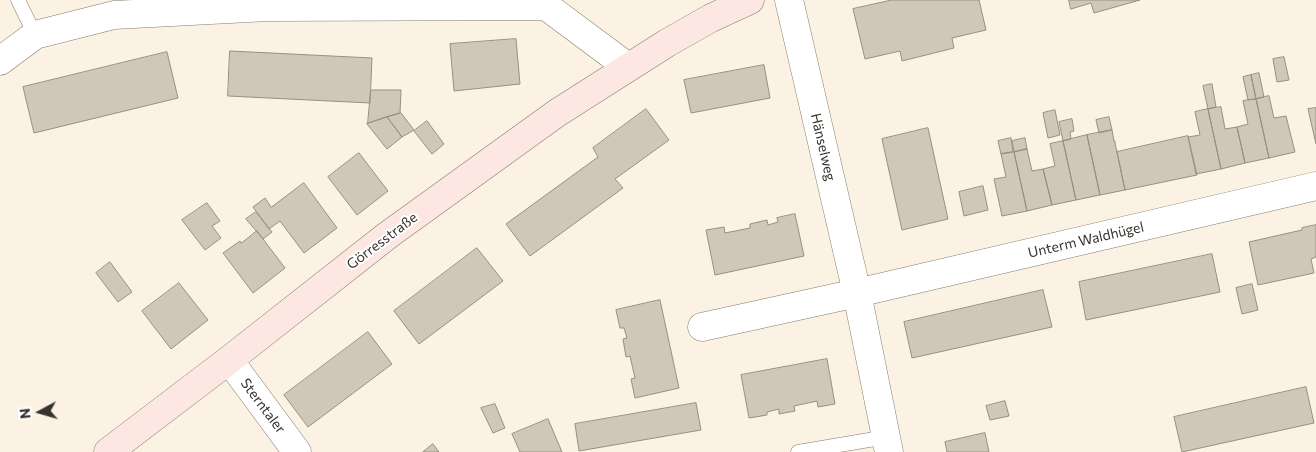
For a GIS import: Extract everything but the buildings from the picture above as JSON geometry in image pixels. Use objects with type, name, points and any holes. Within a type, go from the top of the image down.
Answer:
[{"type":"street","name":"Görresstraße","points":[[108,452],[388,234],[557,113],[666,43],[711,18],[750,0]]},
{"type":"street","name":"Hänselweg","points":[[789,0],[857,293],[888,445]]},
{"type":"street","points":[[0,61],[35,34],[114,15],[269,3],[546,6],[628,67]]},
{"type":"street","name":"Unterm Waldhügel","points":[[857,293],[1316,186]]},
{"type":"street","points":[[702,327],[857,293]]},
{"type":"street","name":"Sterntaler","points":[[228,360],[297,452]]},
{"type":"lane","points":[[18,0],[35,34]]},
{"type":"lane","points":[[798,452],[888,445]]}]
